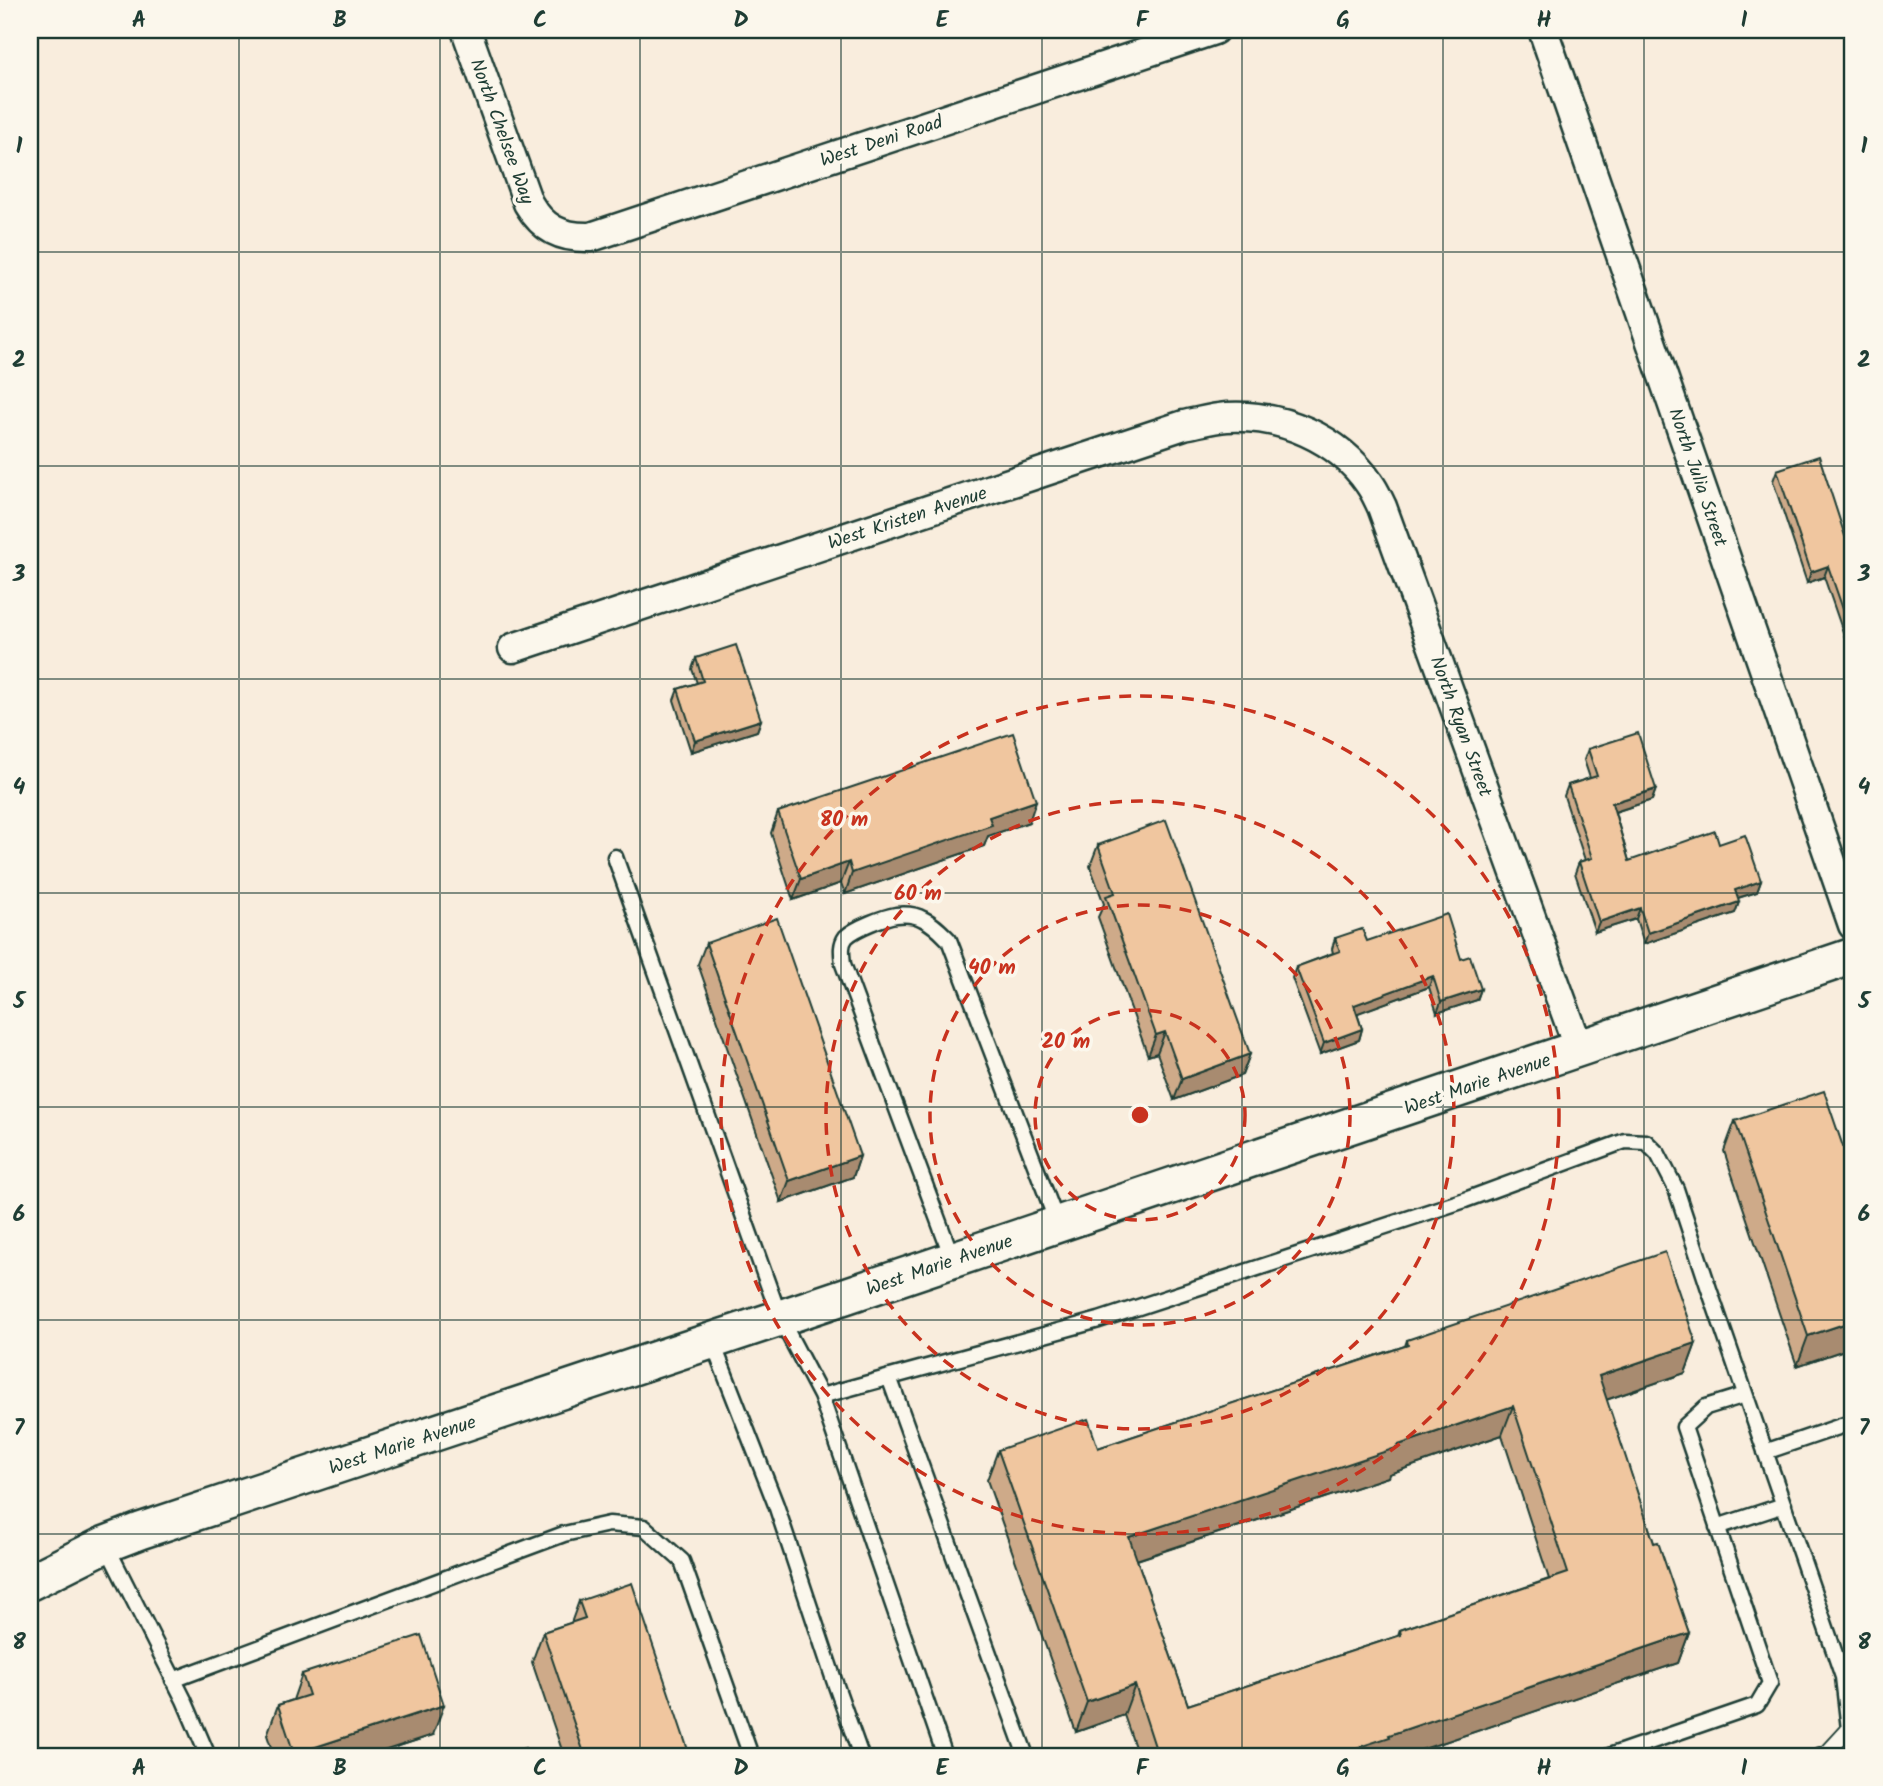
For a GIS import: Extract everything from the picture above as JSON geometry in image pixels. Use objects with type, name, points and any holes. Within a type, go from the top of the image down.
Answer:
[{"type":"street","name":"North Chelsee Way","points":[[466,30],[528,203],[535,216],[548,227]]},
{"type":"street","name":"West Deni Road","points":[[548,227],[575,238],[591,237],[1214,30]]},
{"type":"street","name":"North Julia Street","points":[[1543,30],[1853,925]]},
{"type":"street","name":"West Kristen Avenue","points":[[513,648],[1185,425],[1225,417],[1247,417],[1285,422],[1305,430]]},
{"type":"street","name":"North Ryan Street","points":[[1305,430],[1335,447],[1354,464],[1371,485],[1382,507],[1579,1049]]},
{"type":"street","name":"West Marie Avenue","points":[[30,1582],[106,1544],[140,1531],[1853,956]]},
{"type":"lane","points":[[615,857],[780,1318],[821,1396],[945,1756]]},
{"type":"lane","points":[[953,1260],[843,964],[841,950],[845,938],[858,928],[895,915],[923,919],[949,940],[1058,1225]]},
{"type":"lane","points":[[821,1396],[1100,1320],[1465,1200],[1626,1141],[1646,1142],[1658,1154],[1676,1189],[1843,1677],[1849,1729],[1826,1754],[1819,1756]]},
{"type":"lane","points":[[712,1341],[776,1505],[861,1756]]},
{"type":"lane","points":[[889,1377],[1027,1756]]},
{"type":"lane","points":[[1609,1756],[1758,1704],[1770,1683],[1684,1427],[1706,1407],[1745,1395]]},
{"type":"lane","points":[[1765,1452],[1853,1422]]},
{"type":"lane","points":[[1717,1527],[1784,1505]]},
{"type":"lane","points":[[173,1680],[564,1534],[609,1524],[644,1527],[682,1561],[751,1756]]},
{"type":"lane","points":[[106,1544],[184,1700],[208,1756]]},
{"type":"building","points":[[1819,456],[1845,536],[1853,533],[1853,638],[1828,566],[1811,572],[1777,470]]},
{"type":"building","points":[[736,645],[761,720],[695,741],[678,689],[703,681],[696,658]]},
{"type":"building","points":[[1013,733],[1036,801],[989,817],[992,825],[852,873],[849,862],[801,879],[778,812]]},
{"type":"building","points":[[1638,733],[1656,789],[1612,803],[1629,861],[1715,831],[1719,844],[1745,835],[1761,881],[1735,890],[1739,902],[1648,933],[1640,908],[1599,922],[1579,862],[1592,858],[1568,785],[1597,776],[1588,749]]},
{"type":"building","points":[[1166,820],[1250,1054],[1182,1079],[1165,1032],[1156,1035],[1106,896],[1115,893],[1098,845]]},
{"type":"building","points":[[1447,914],[1461,959],[1470,956],[1481,989],[1441,1002],[1433,976],[1354,1005],[1362,1029],[1324,1043],[1296,967],[1340,951],[1335,938],[1362,929],[1367,941]]},
{"type":"building","points":[[777,918],[860,1156],[789,1181],[706,943]]},
{"type":"building","points":[[1824,1091],[1853,1176],[1853,1321],[1808,1336],[1735,1121]]},
{"type":"building","points":[[1665,1252],[1696,1343],[1599,1376],[1654,1543],[1658,1542],[1689,1633],[1332,1756],[1158,1756],[1135,1685],[1087,1702],[998,1450],[1088,1419],[1098,1448],[1408,1345],[1407,1340]],"holes":[[[1513,1406],[1568,1573],[1400,1630],[1401,1635],[1188,1705],[1129,1537]]]},
{"type":"building","points":[[632,1583],[690,1756],[585,1756],[543,1632],[585,1618],[579,1601]]},
{"type":"building","points":[[421,1635],[444,1705],[294,1754],[278,1705],[309,1695],[302,1674]]},
{"type":"building","points":[[525,1748],[528,1756],[503,1756]]}]
